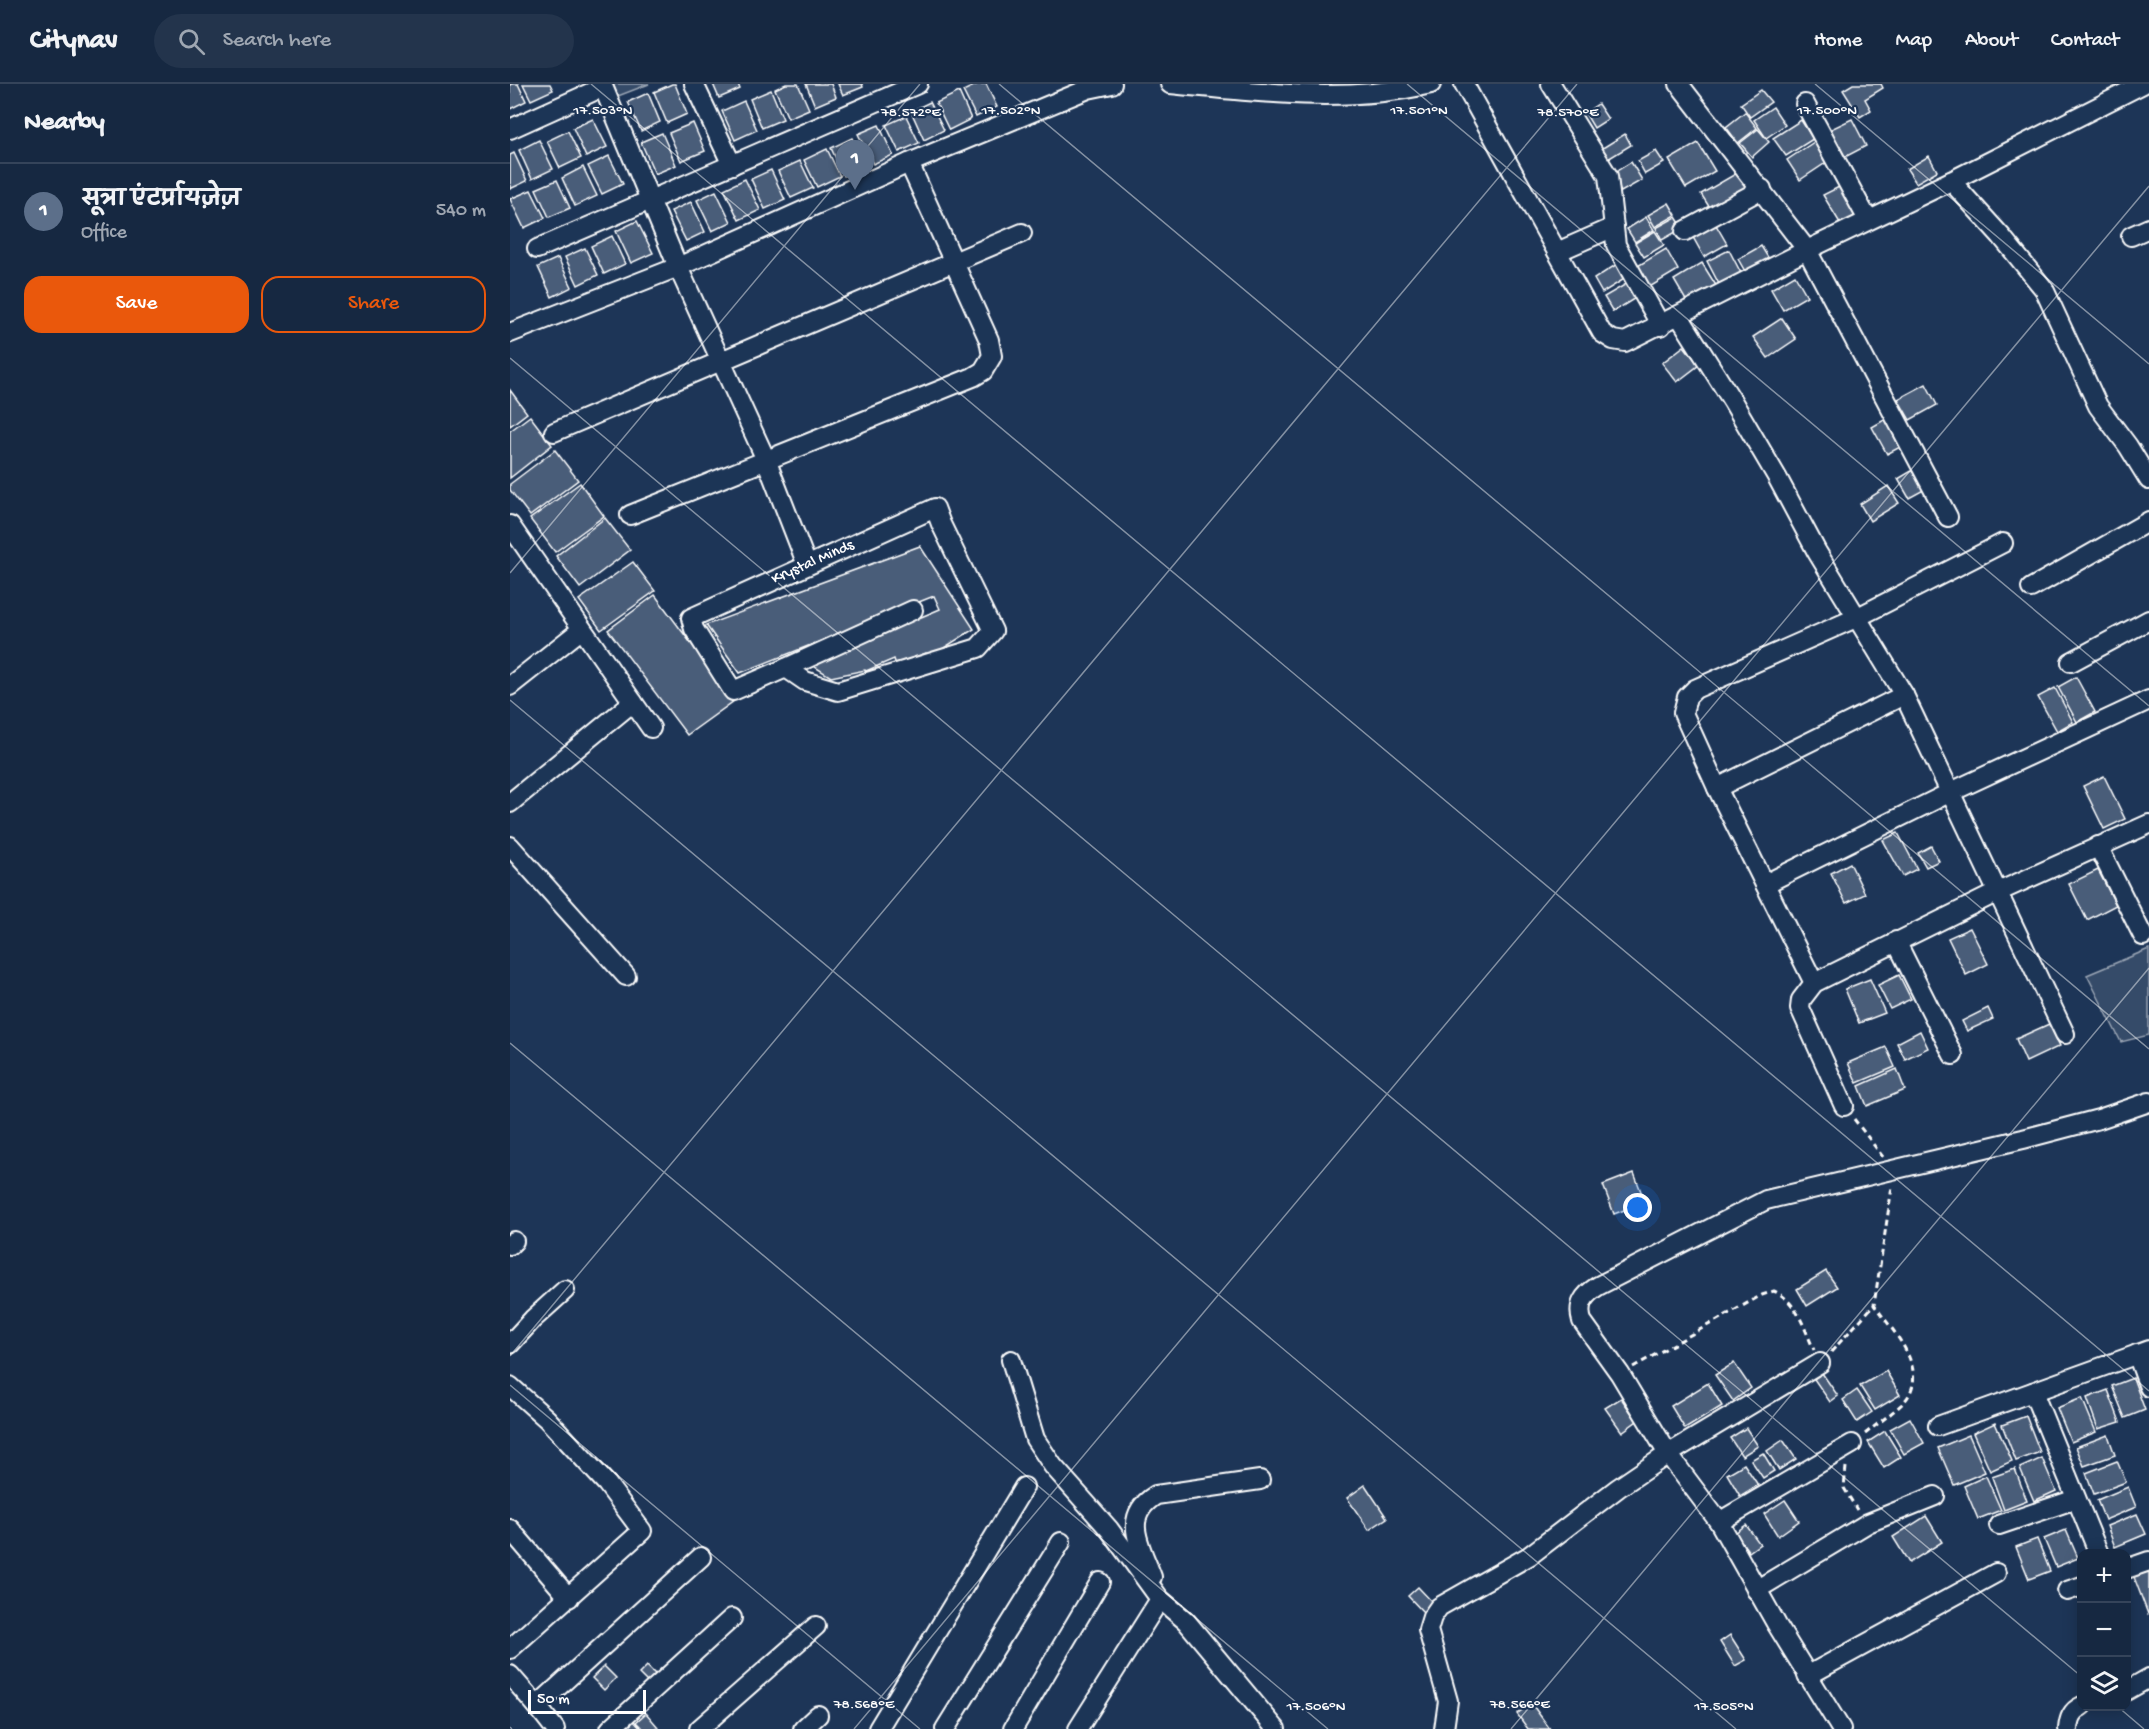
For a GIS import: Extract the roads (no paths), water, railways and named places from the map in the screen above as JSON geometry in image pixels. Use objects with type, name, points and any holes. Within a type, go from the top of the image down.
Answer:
[{"type":"street","points":[[694,84],[732,165]]},
{"type":"street","points":[[537,249],[918,84]]},
{"type":"street","points":[[510,333],[678,267],[909,163],[1088,89],[1112,84]]},
{"type":"street","points":[[1170,84],[1313,96],[1431,84]]},
{"type":"street","points":[[1464,84],[1602,333],[1613,340],[1625,342],[2143,84]]},
{"type":"street","points":[[1551,84],[1608,176],[1616,245],[1661,326]]},
{"type":"street","points":[[1679,84],[1807,250],[1948,517]]},
{"type":"street","points":[[510,129],[603,86],[678,267],[767,462],[807,566]]},
{"type":"street","points":[[1805,104],[1868,220]]},
{"type":"street","points":[[630,515],[767,462],[983,371],[992,356],[989,340],[909,163]]},
{"type":"street","points":[[1951,181],[2001,236],[2044,289],[2098,406],[2128,446],[2149,480]]},
{"type":"street","points":[[1685,231],[1762,189]]},
{"type":"street","points":[[1557,252],[1614,227]]},
{"type":"street","points":[[2131,237],[2149,228]]},
{"type":"street","points":[[554,432],[1022,233]]},
{"type":"street","points":[[1679,316],[1733,402],[1817,552],[1904,695],[2065,1034]]},
{"type":"street","name":"Krystal Minds","points":[[935,508],[993,631],[978,648],[838,691],[805,681],[786,668],[733,691],[694,629],[691,618],[807,566],[935,508]]},
{"type":"street","points":[[2031,588],[2149,521]]},
{"type":"street","points":[[510,525],[651,728]]},
{"type":"street","points":[[1814,983],[1717,788],[1683,713],[1687,697],[1706,683],[1858,616],[2003,543]]},
{"type":"street","points":[[786,668],[913,610]]},
{"type":"street","points":[[2071,662],[2149,620]]},
{"type":"street","points":[[510,686],[582,629]]},
{"type":"street","points":[[1717,788],[1904,695]]},
{"type":"street","points":[[1765,884],[1951,792],[2149,700]]},
{"type":"street","points":[[510,803],[633,702]]},
{"type":"street","points":[[1844,1106],[1800,1008],[1801,1000],[1814,983],[1998,892],[2149,824]]},
{"type":"street","points":[[510,846],[626,976]]},
{"type":"street","points":[[2098,846],[2143,936]]},
{"type":"street","points":[[1896,942],[1953,1055]]},
{"type":"street","points":[[1841,1729],[1756,1590],[1719,1522],[1668,1454],[1620,1374],[1582,1321],[1579,1311],[1580,1303],[1598,1286],[1766,1200],[1894,1171],[2099,1119],[2149,1102]]},
{"type":"street","points":[[510,1344],[565,1290]]},
{"type":"street","points":[[1938,1426],[2143,1352],[2149,1387]]},
{"type":"street","points":[[1011,1360],[1035,1439],[1053,1466],[1109,1529],[1160,1599],[1186,1621],[1276,1729]]},
{"type":"street","points":[[1444,1729],[1448,1701],[1428,1630],[1432,1617],[1439,1607],[1529,1556],[1618,1488],[1668,1454],[1820,1363]]},
{"type":"street","points":[[510,1386],[547,1419],[607,1484],[642,1531],[510,1649]]},
{"type":"street","points":[[2033,1392],[2096,1549]]},
{"type":"street","points":[[1719,1522],[1852,1444]]},
{"type":"street","points":[[1160,1599],[1134,1524],[1138,1511],[1144,1503],[1156,1496],[1260,1480]]},
{"type":"street","points":[[878,1729],[1024,1487]]},
{"type":"street","points":[[1756,1590],[1868,1523],[1935,1496]]},
{"type":"street","points":[[1999,1525],[2076,1499]]},
{"type":"street","points":[[510,1528],[569,1598]]},
{"type":"street","points":[[945,1729],[1061,1542]]},
{"type":"street","points":[[537,1706],[700,1557]]},
{"type":"street","points":[[2131,1568],[2149,1561]]},
{"type":"street","points":[[1807,1676],[1996,1573]]},
{"type":"street","points":[[1013,1729],[1100,1582]]},
{"type":"street","points":[[1078,1729],[1160,1599]]},
{"type":"street","points":[[610,1729],[732,1618]]},
{"type":"street","points":[[699,1729],[816,1626]]},
{"type":"street","points":[[510,1676],[555,1729]]},
{"type":"street","points":[[2131,1689],[2149,1678]]},
{"type":"street","points":[[2068,1729],[2069,1718],[2077,1708]]},
{"type":"street","points":[[803,1729],[818,1715]]},
{"type":"place","name":"सूत्रा एंटर्प्रायज़ेज़","points":[[855,190]]}]
